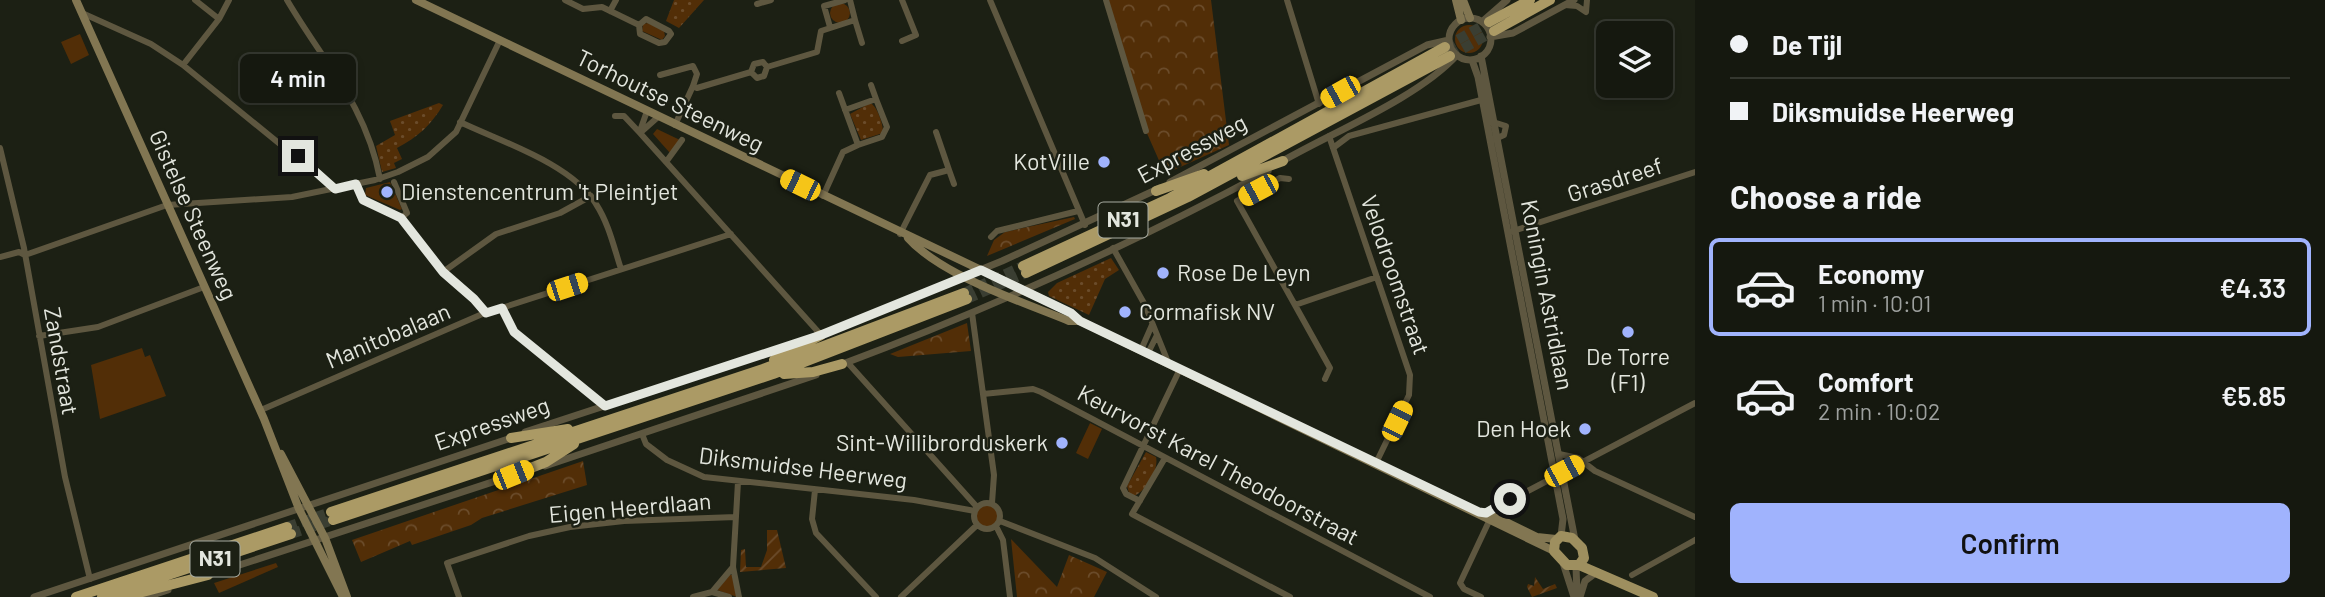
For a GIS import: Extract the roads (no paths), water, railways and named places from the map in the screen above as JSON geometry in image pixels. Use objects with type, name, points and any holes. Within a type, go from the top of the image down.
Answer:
[{"type":"highway","points":[[1489,28],[1530,0]]},
{"type":"highway","points":[[1489,28],[1550,0]]},
{"type":"highway","name":"Expressweg","points":[[1024,270],[1224,174],[1450,50]]},
{"type":"highway","points":[[1156,191],[1208,172],[1241,176],[1283,161]]},
{"type":"highway","name":"Expressweg","points":[[332,516],[773,374],[965,296],[584,433]]},
{"type":"highway","points":[[763,369],[821,335]]},
{"type":"highway","points":[[773,374],[813,372],[845,363]]},
{"type":"highway","points":[[511,438],[575,427],[584,433],[546,462],[513,475]]},
{"type":"highway","name":"N31","points":[[76,597],[289,530],[102,597]]},
{"type":"highway","name":"N31","points":[[122,597],[208,575]]},
{"type":"main road","name":"Gistelse Steenweg","points":[[76,0],[261,410],[299,509],[319,540],[345,597]]},
{"type":"main road","name":"Torhoutse Steenweg","points":[[416,0],[904,236],[1071,313],[1080,321],[1555,551]]},
{"type":"main road","points":[[1456,0],[1465,19]]},
{"type":"main road","points":[[1463,0],[1465,19]]},
{"type":"main road","name":"Torhoutse Steenweg","points":[[904,236],[915,246],[965,276],[1007,297],[1069,321],[1080,321]]},
{"type":"main road","name":"Gistelse Steenweg","points":[[275,446],[309,505],[319,540]]},
{"type":"main road","name":"Torhoutse Steenweg","points":[[1486,516],[1537,537],[1558,538]]},
{"type":"main road","points":[[1639,590],[1597,572],[1580,563],[1575,541],[1568,536],[1558,538],[1555,551],[1563,563],[1580,563],[1639,590],[1653,597]]},
{"type":"street","points":[[195,0],[219,19]]},
{"type":"street","points":[[183,65],[219,19],[229,0]]},
{"type":"street","points":[[287,0],[358,108],[373,146],[380,179]]},
{"type":"street","points":[[565,0],[583,9],[602,7],[639,24]]},
{"type":"street","points":[[610,11],[616,0]]},
{"type":"street","points":[[757,4],[771,0]]},
{"type":"street","points":[[830,27],[824,6],[847,0],[862,43]]},
{"type":"street","points":[[902,0],[916,35],[902,41]]},
{"type":"street","points":[[990,0],[1085,225]]},
{"type":"street","points":[[1106,0],[1146,131]]},
{"type":"street","points":[[1286,0],[1319,104]]},
{"type":"street","points":[[1450,50],[1472,60],[1481,56],[1489,47],[1489,28],[1507,0]]},
{"type":"street","points":[[319,540],[642,434],[845,363],[972,313],[1113,248],[1283,161],[1442,72],[1450,50],[1452,28],[1465,19],[1513,33],[1574,0]]},
{"type":"street","points":[[1565,5],[1577,6],[1586,12],[1587,0]]},
{"type":"street","points":[[82,13],[151,44],[183,65],[335,189]]},
{"type":"street","points":[[646,19],[671,34],[665,42],[659,43],[639,34],[639,24],[646,19]]},
{"type":"street","points":[[693,86],[697,88],[751,72],[759,77],[767,74],[767,67],[817,52],[821,44],[819,34],[830,27],[855,20]]},
{"type":"street","points":[[0,257],[19,252],[25,256],[167,205],[281,198],[380,179],[428,157],[454,133],[500,40]]},
{"type":"street","name":"Expressweg","points":[[34,597],[821,335],[1085,225],[1156,191],[1427,45],[1450,50]]},
{"type":"street","name":"Koningin Astridlaan","points":[[1481,56],[1492,122],[1492,139]]},
{"type":"street","name":"Koningin Astridlaan","points":[[1472,60],[1492,139],[1558,474],[1575,541]]},
{"type":"street","points":[[660,75],[693,66],[697,74],[675,125]]},
{"type":"street","points":[[823,196],[841,155],[886,133],[871,85]]},
{"type":"street","points":[[839,93],[858,145]]},
{"type":"street","points":[[845,110],[876,99]]},
{"type":"street","points":[[1333,148],[1349,136],[1481,100]]},
{"type":"street","points":[[640,133],[647,111]]},
{"type":"street","points":[[615,116],[624,116],[640,133],[821,335]]},
{"type":"street","points":[[640,133],[658,117]]},
{"type":"street","points":[[460,122],[567,174],[591,196],[603,215],[621,270]]},
{"type":"street","points":[[1492,122],[1506,126],[1504,135],[1492,139]]},
{"type":"street","points":[[936,132],[954,184]]},
{"type":"street","name":"Velodroomstraat","points":[[1329,136],[1407,366],[1411,386],[1407,402],[1376,463]]},
{"type":"street","points":[[666,162],[682,140]]},
{"type":"street","name":"Zandstraat","points":[[0,148],[25,256],[65,477],[90,579]]},
{"type":"street","points":[[904,236],[930,175],[949,170]]},
{"type":"street","name":"Grasdreef","points":[[1511,232],[1695,172]]},
{"type":"street","points":[[1289,179],[1280,178],[1237,201],[1330,368],[1325,379]]},
{"type":"street","points":[[394,182],[407,213],[401,218]]},
{"type":"street","points":[[356,184],[363,200],[401,218],[443,272],[486,313]]},
{"type":"street","points":[[443,272],[496,234],[560,213],[591,196]]},
{"type":"street","points":[[991,237],[997,232],[1078,211]]},
{"type":"street","name":"Manitobalaan","points":[[261,410],[486,313],[732,234]]},
{"type":"street","points":[[1113,248],[1153,323],[1168,362]]},
{"type":"street","points":[[1295,305],[1377,277]]},
{"type":"street","points":[[39,336],[104,325],[204,287]]},
{"type":"street","points":[[502,308],[514,332],[605,406]]},
{"type":"street","points":[[972,313],[994,485],[992,503]]},
{"type":"street","points":[[1145,351],[1153,323]]},
{"type":"street","points":[[1145,351],[1157,335]]},
{"type":"street","points":[[845,363],[976,509],[977,525]]},
{"type":"street","points":[[1140,501],[1126,494],[1123,488],[1180,369]]},
{"type":"street","name":"Koningin Astridlaan","points":[[1539,377],[1561,454],[1558,474],[1563,523],[1558,538]]},
{"type":"street","name":"Keurvorst Karel Theodoorstraat","points":[[983,394],[1036,390],[1430,597]]},
{"type":"street","points":[[1481,597],[1460,586],[1486,516],[1558,474],[1695,403]]},
{"type":"street","name":"Diksmuidse Heerweg","points":[[642,434],[646,444],[679,469],[704,477],[976,509]]},
{"type":"street","points":[[1561,454],[1583,461],[1595,471],[1695,517]]},
{"type":"street","points":[[1164,458],[1132,514],[1290,597]]},
{"type":"street","points":[[738,482],[733,567],[739,597]]},
{"type":"street","points":[[815,489],[812,519],[816,533],[876,597]]},
{"type":"street","points":[[976,509],[984,503],[992,503],[999,509],[998,524],[1003,540],[1010,597]]},
{"type":"street","name":"Eigen Heerdlaan","points":[[459,597],[447,563],[529,536],[570,527],[736,517]]},
{"type":"street","points":[[977,525],[984,529],[998,524],[1095,558],[1156,597]]},
{"type":"street","points":[[901,597],[977,525]]},
{"type":"street","name":"N31","points":[[146,597],[319,540]]},
{"type":"street","points":[[1632,575],[1695,540]]},
{"type":"street","points":[[1563,563],[1577,597]]},
{"type":"street","points":[[1577,597],[1580,563]]},
{"type":"street","points":[[712,592],[733,567]]},
{"type":"street","points":[[1577,597],[1585,581],[1597,572]]},
{"type":"street","points":[[1460,597],[1464,589]]},
{"type":"street","points":[[693,597],[712,592],[729,597]]},
{"type":"tunnel","points":[[1445,47],[1489,22]]},
{"type":"tunnel","points":[[1450,56],[1494,31]]},
{"type":"tunnel","points":[[964,293],[1023,266]]},
{"type":"tunnel","points":[[967,299],[1026,273]]},
{"type":"tunnel","points":[[287,527],[331,512]]},
{"type":"tunnel","points":[[291,534],[333,520]]},
{"type":"place","name":"KotVille","points":[[1104,162]]},
{"type":"place","name":"Dienstencentrum 't Pleintjet","points":[[387,192]]},
{"type":"place","name":"Rose De Leyn","points":[[1163,273]]},
{"type":"place","name":"Cormafisk NV","points":[[1125,312]]},
{"type":"place","name":"De Torre (F1)","points":[[1628,332]]},
{"type":"place","name":"Den Hoek","points":[[1585,429]]},
{"type":"place","name":"Sint-Willibrorduskerk","points":[[1062,443]]}]
